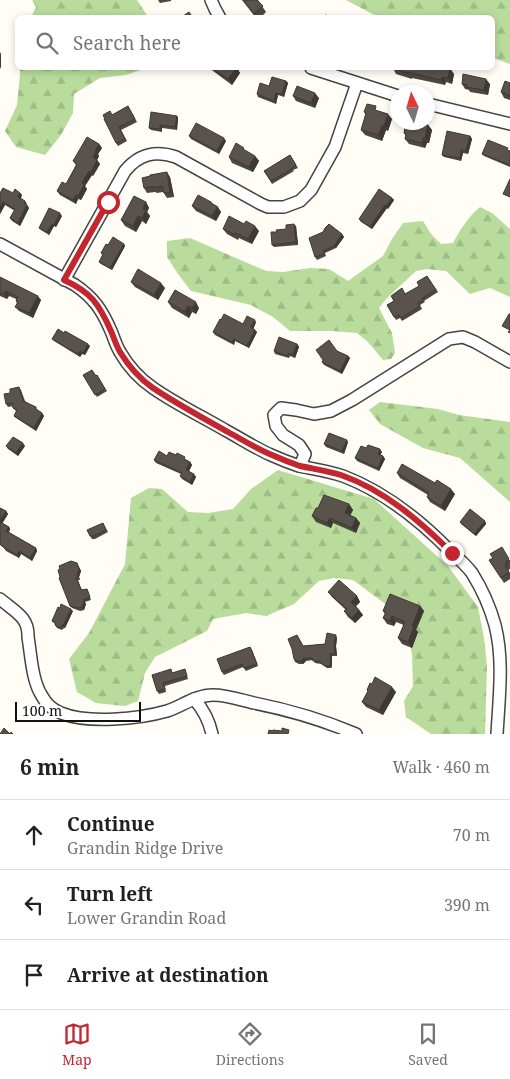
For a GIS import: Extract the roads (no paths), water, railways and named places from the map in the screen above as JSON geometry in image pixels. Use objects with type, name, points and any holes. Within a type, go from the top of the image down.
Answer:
[{"type":"street","points":[[211,0],[218,15]]},
{"type":"street","points":[[317,70],[390,93]]},
{"type":"street","points":[[64,280],[125,171],[144,156],[160,153],[176,157],[268,207],[284,207],[300,201],[311,190],[335,147],[357,83]]},
{"type":"street","points":[[435,106],[510,124]]},
{"type":"street","points":[[0,244],[85,291],[101,309],[119,351],[134,371],[152,387],[192,412],[269,454],[300,466],[319,469],[360,483],[384,496],[418,521],[441,542],[471,572],[481,589],[495,625],[500,664],[498,734]]},
{"type":"street","points":[[300,466],[305,454],[300,445],[284,435],[276,426],[274,415],[281,408],[314,414],[331,411],[352,400],[449,339],[463,337],[510,362]]},
{"type":"street","points":[[0,599],[24,619],[28,631],[38,690],[47,704],[60,713],[68,716],[108,719],[148,716],[194,699],[212,695],[287,710],[356,734]]},
{"type":"street","points":[[194,699],[208,719],[212,734]]}]
